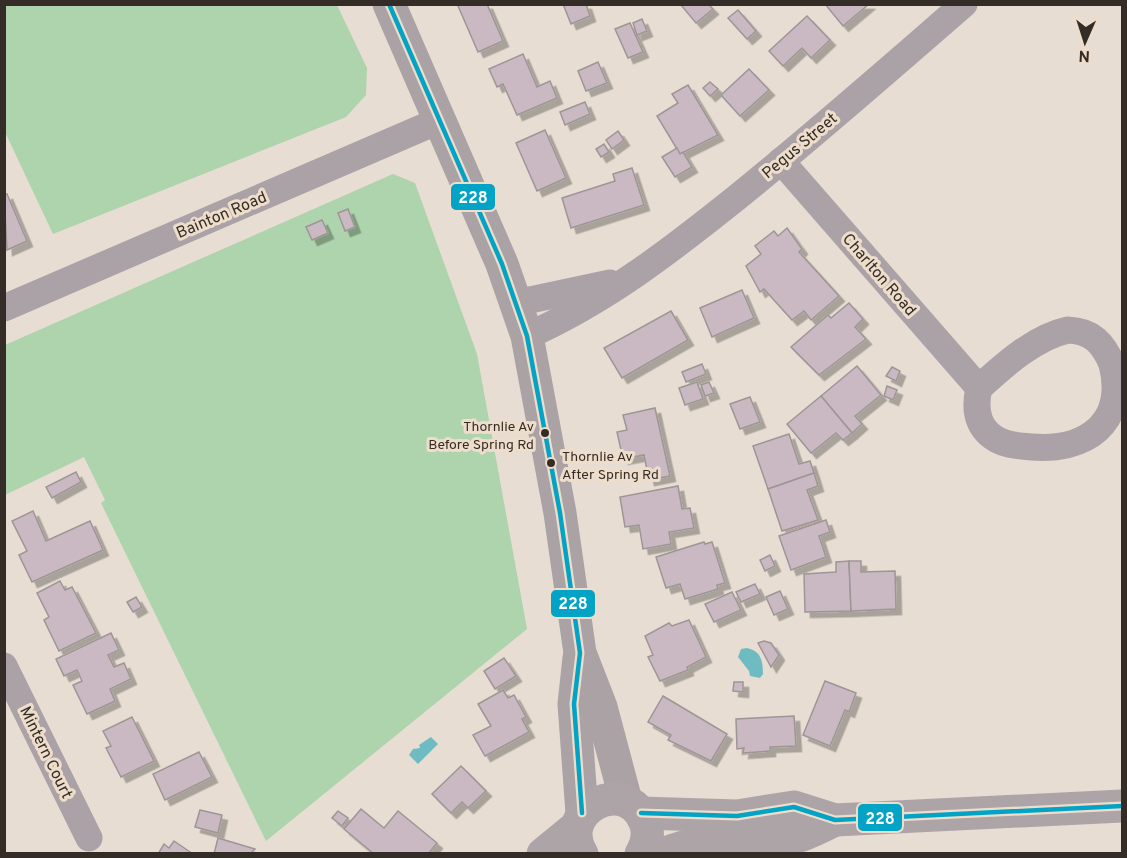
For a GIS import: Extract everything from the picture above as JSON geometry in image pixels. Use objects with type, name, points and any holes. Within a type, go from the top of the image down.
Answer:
[{"type":"main road","points":[[389,4],[502,264],[526,336],[560,513],[580,653],[601,707],[633,807],[647,832],[641,854]]},
{"type":"main road","points":[[580,653],[574,704],[580,831]]},
{"type":"main road","points":[[543,854],[580,831],[602,799],[633,807],[737,816],[794,807],[835,820],[1122,806]]},
{"type":"main road","points":[[664,854],[683,845],[793,838],[835,820]]},
{"type":"street","name":"Pegus Street","points":[[526,336],[556,323],[665,255],[782,160],[964,4]]},
{"type":"street","name":"Bainton Road","points":[[4,308],[438,121]]},
{"type":"street","name":"Charlton Road","points":[[782,160],[979,388]]},
{"type":"street","name":"Pegus Street","points":[[516,303],[628,279]]},
{"type":"street","points":[[1077,331],[1096,338],[1108,355],[1115,370],[1117,404],[1109,424],[1080,442],[1038,447],[1015,446],[996,439],[983,428],[978,417],[979,388],[995,373],[1044,338],[1056,333],[1077,331]]},
{"type":"street","name":"Mintern Court","points":[[4,666],[89,838]]},
{"type":"green space","points":[[5,4],[337,5],[367,68],[366,95],[346,117],[53,234],[5,132]]},
{"type":"green space","points":[[393,174],[415,183],[477,354],[527,629],[266,841],[101,503],[105,500],[84,457],[5,495],[5,345]]},
{"type":"water","points":[[741,649],[752,649],[760,657],[763,674],[760,678],[750,676],[749,671],[738,657]]},
{"type":"water","points":[[431,737],[438,744],[418,764],[409,755],[413,749],[420,748],[419,745]]},
{"type":"building","points":[[460,4],[487,4],[503,41],[478,52],[458,6]]},
{"type":"building","points":[[563,4],[586,4],[590,16],[571,24]]},
{"type":"building","points":[[708,4],[713,9],[696,23],[681,5]]},
{"type":"building","points":[[825,4],[869,4],[843,26]]},
{"type":"building","points":[[738,10],[756,31],[747,39],[728,18]]},
{"type":"building","points":[[807,16],[830,40],[811,58],[802,48],[783,66],[769,51]]},
{"type":"building","points":[[642,19],[647,31],[637,35],[633,23]]},
{"type":"building","points":[[630,23],[643,52],[628,58],[615,29]]},
{"type":"building","points":[[523,54],[537,87],[550,81],[557,98],[517,115],[503,84],[497,87],[489,69]]},
{"type":"building","points":[[598,62],[607,83],[586,91],[578,71]]},
{"type":"building","points":[[749,69],[769,90],[740,116],[721,95]]},
{"type":"building","points":[[710,82],[718,89],[710,96],[703,88]]},
{"type":"building","points":[[688,85],[718,135],[680,154],[657,116],[678,103],[672,94]]},
{"type":"building","points":[[585,102],[590,114],[565,125],[560,112]]},
{"type":"building","points":[[545,130],[566,178],[537,191],[516,143]]},
{"type":"building","points":[[618,131],[624,140],[612,149],[606,140]]},
{"type":"building","points":[[604,144],[609,152],[601,157],[596,149]]},
{"type":"building","points":[[677,148],[680,154],[683,152],[692,167],[675,177],[662,157]]},
{"type":"building","points":[[632,168],[644,205],[571,228],[562,198],[615,181],[613,174]]},
{"type":"building","points":[[7,194],[27,241],[7,250],[4,195]]},
{"type":"building","points":[[348,209],[355,227],[345,231],[338,213]]},
{"type":"building","points":[[322,220],[328,233],[312,240],[306,227]]},
{"type":"building","points":[[787,228],[802,249],[799,252],[839,296],[811,320],[804,311],[792,320],[764,289],[760,292],[746,266],[761,254],[755,246],[774,231],[778,236]]},
{"type":"building","points":[[742,290],[754,318],[712,337],[700,308]]},
{"type":"building","points":[[849,303],[863,319],[855,327],[866,339],[819,375],[791,347],[828,315],[831,318]]},
{"type":"building","points":[[671,311],[688,340],[622,378],[604,348]]},
{"type":"building","points":[[702,364],[706,374],[686,382],[682,372]]},
{"type":"building","points":[[857,366],[881,395],[855,416],[862,424],[852,433],[821,396]]},
{"type":"building","points":[[892,367],[900,371],[896,381],[886,376]]},
{"type":"building","points":[[697,382],[703,399],[685,405],[679,388]]},
{"type":"building","points":[[709,382],[714,393],[705,396],[701,385]]},
{"type":"building","points":[[887,386],[897,390],[893,400],[884,396]]},
{"type":"building","points":[[821,396],[852,433],[843,440],[836,433],[811,453],[787,424]]},
{"type":"building","points":[[750,397],[760,422],[740,429],[730,404]]},
{"type":"building","points":[[655,408],[670,476],[649,480],[644,455],[623,459],[617,432],[627,430],[623,415]]},
{"type":"building","points":[[789,434],[799,464],[810,461],[814,473],[768,489],[753,446]]},
{"type":"building","points":[[76,472],[81,482],[52,498],[46,487]]},
{"type":"building","points":[[814,473],[818,486],[807,490],[818,520],[782,531],[768,489]]},
{"type":"building","points":[[678,486],[682,509],[690,508],[694,528],[669,532],[671,544],[643,549],[639,525],[625,527],[620,497]]},
{"type":"building","points":[[33,511],[46,541],[90,521],[103,550],[32,582],[19,555],[27,551],[12,521]]},
{"type":"building","points":[[826,520],[830,532],[819,536],[826,557],[791,570],[779,536]]},
{"type":"building","points":[[704,542],[705,544],[712,542],[725,583],[717,585],[718,589],[685,599],[680,584],[666,588],[656,557]]},
{"type":"building","points":[[770,555],[775,566],[765,571],[760,560]]},
{"type":"building","points":[[849,561],[851,611],[805,612],[804,574],[836,572],[836,562]]},
{"type":"building","points":[[849,561],[861,561],[861,572],[895,571],[896,609],[851,611]]},
{"type":"building","points":[[60,581],[65,590],[72,587],[96,633],[59,651],[44,620],[49,617],[37,593]]},
{"type":"building","points":[[755,584],[760,594],[741,602],[736,592]]},
{"type":"building","points":[[780,591],[788,609],[774,615],[766,597]]},
{"type":"building","points":[[732,592],[741,610],[714,622],[705,604]]},
{"type":"building","points":[[136,597],[142,607],[133,612],[127,602]]},
{"type":"building","points":[[689,620],[706,657],[687,667],[688,670],[660,681],[648,657],[653,655],[645,636],[669,623],[672,626]]},
{"type":"building","points":[[111,633],[119,650],[108,655],[114,667],[124,663],[131,679],[110,689],[115,701],[87,714],[73,685],[82,681],[77,670],[64,676],[56,659]]},
{"type":"building","points":[[764,641],[771,643],[779,655],[771,667],[758,643]]},
{"type":"building","points":[[504,658],[516,676],[495,689],[484,671]]},
{"type":"building","points":[[825,681],[856,693],[849,712],[845,710],[830,746],[803,735]]},
{"type":"building","points":[[734,682],[743,682],[743,692],[733,691]]},
{"type":"building","points":[[503,690],[508,698],[514,695],[526,717],[522,719],[529,732],[485,756],[473,735],[491,726],[478,704]]},
{"type":"building","points":[[663,696],[727,734],[711,761],[668,740],[671,735],[648,722]]},
{"type":"building","points":[[794,716],[796,746],[770,747],[770,751],[743,753],[744,748],[737,749],[736,719]]},
{"type":"building","points":[[132,717],[154,761],[121,777],[106,748],[111,746],[103,731]]},
{"type":"building","points":[[199,752],[212,777],[165,800],[153,774]]},
{"type":"building","points":[[461,766],[486,791],[468,808],[462,802],[451,813],[432,794]]},
{"type":"building","points":[[361,809],[384,828],[398,811],[437,843],[428,854],[374,854],[344,829]]},
{"type":"building","points":[[200,810],[222,815],[218,833],[195,827]]},
{"type":"building","points":[[338,811],[348,818],[342,826],[332,818]]},
{"type":"building","points":[[218,838],[255,849],[250,854],[214,854]]},
{"type":"building","points":[[174,841],[193,854],[158,854],[164,844],[169,848]]},
{"type":"transit line","name":"228","points":[[389,4],[502,264],[527,336],[560,513],[580,653],[574,704],[582,813]]},
{"type":"transit line","name":"228","points":[[641,813],[737,816],[794,807],[835,820],[1122,806]]},
{"type":"place","name":"Thornlie Av Before Spring Rd","points":[[545,433]]},
{"type":"place","name":"Thornlie Av After Spring Rd","points":[[551,463]]}]
